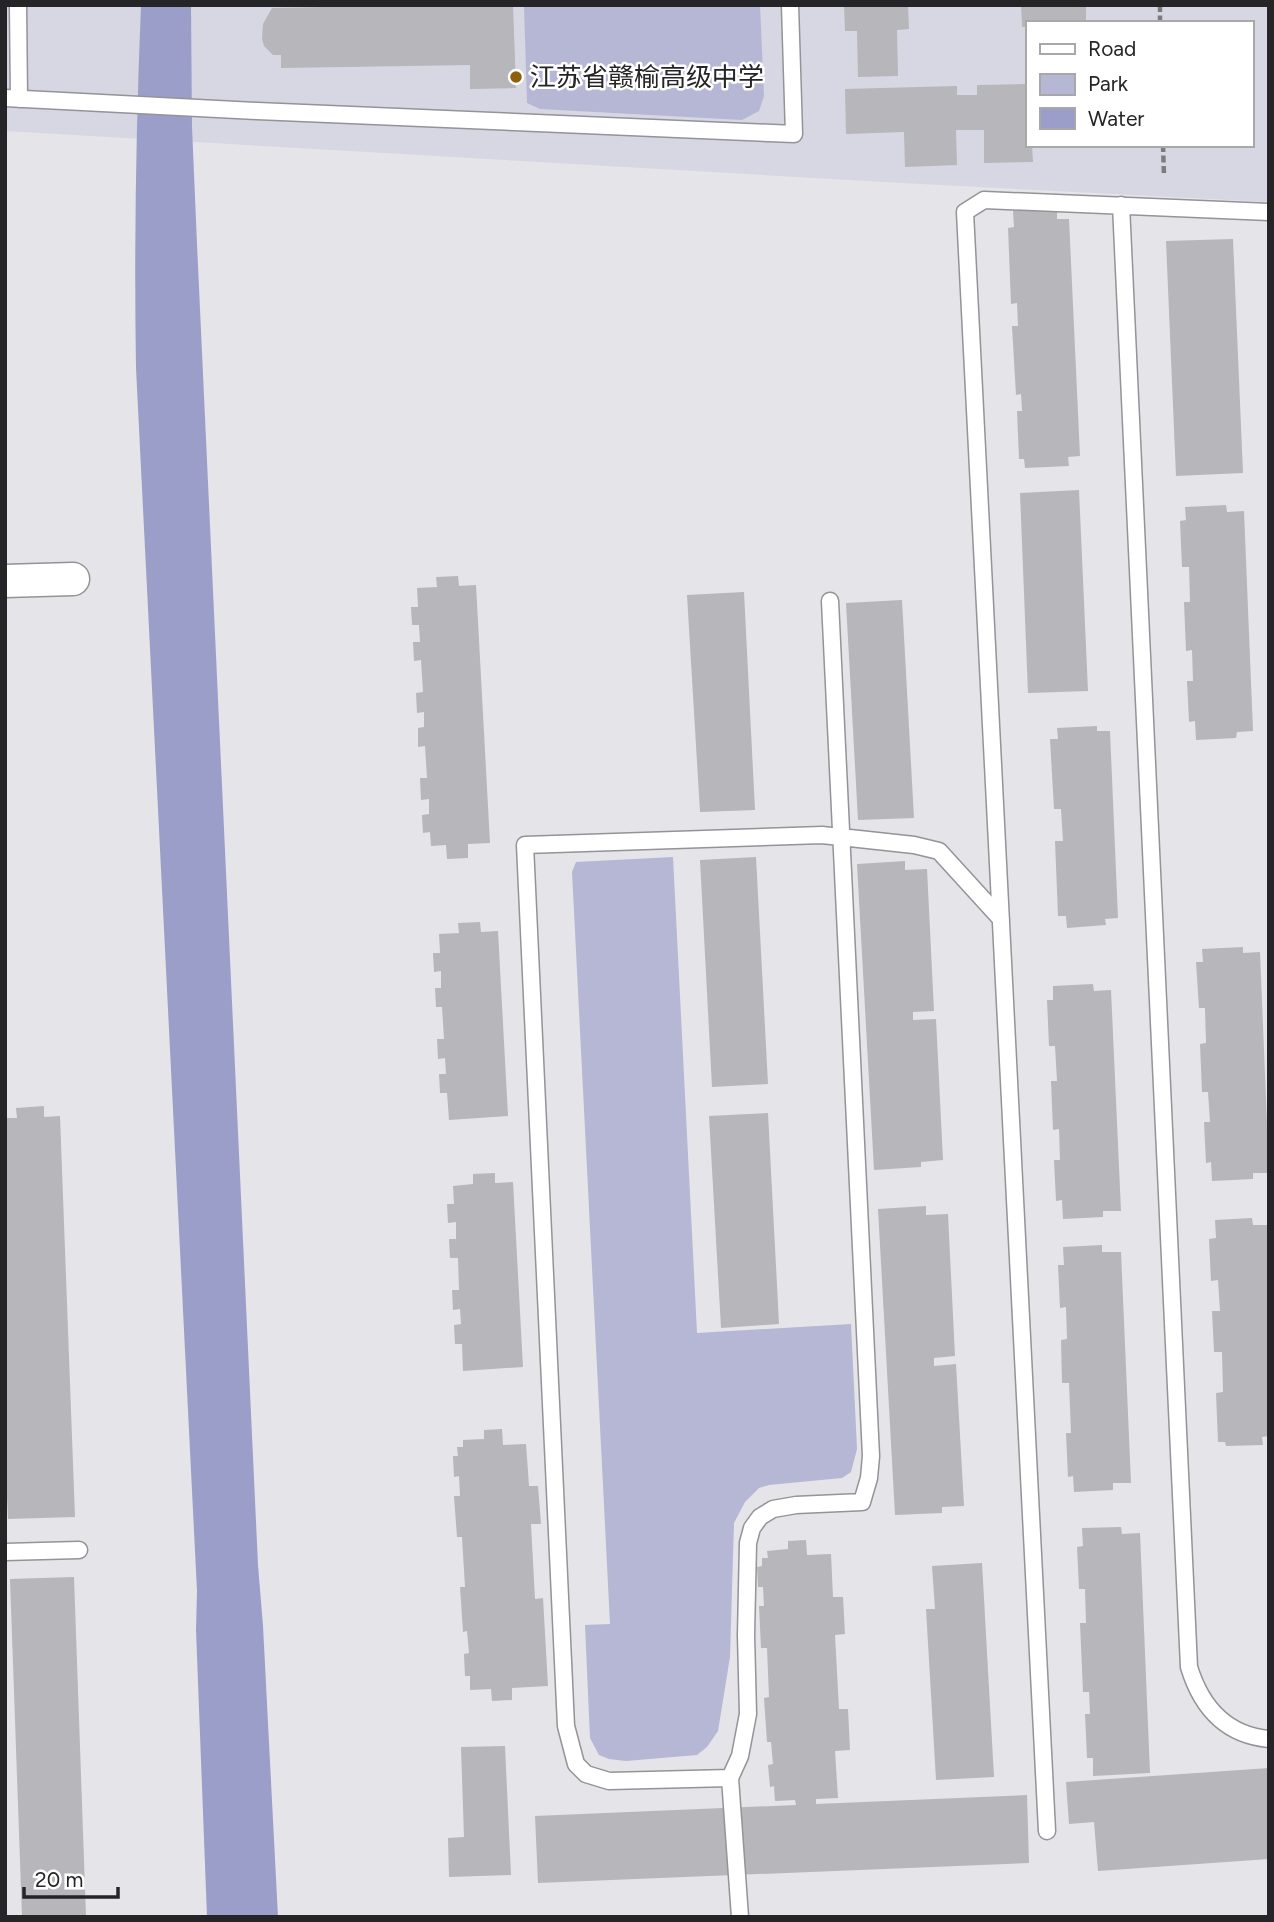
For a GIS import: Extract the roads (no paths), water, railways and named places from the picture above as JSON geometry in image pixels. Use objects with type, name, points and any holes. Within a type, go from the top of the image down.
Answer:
[{"type":"street","points":[[5,582],[73,579]]},
{"type":"lane","points":[[18,5],[12,99],[794,134],[790,5]]},
{"type":"lane","points":[[1047,1831],[965,212],[984,200],[1269,212]]},
{"type":"lane","points":[[1121,205],[1189,1667],[1195,1687],[1216,1716],[1247,1735],[1269,1739]]},
{"type":"lane","points":[[740,1917],[730,1778],[740,1756],[748,1714],[746,1635],[748,1543],[752,1528],[760,1517],[773,1509],[796,1505],[862,1502],[869,1478],[871,1456],[830,601]]},
{"type":"lane","points":[[730,1778],[609,1781],[586,1774],[576,1764],[566,1727],[525,845],[822,835],[914,845],[939,851],[1001,919]]},
{"type":"lane","points":[[5,1552],[79,1550]]},
{"type":"water","points":[[141,5],[191,5],[197,244],[258,1565],[278,1917],[207,1917],[196,1630],[197,1591],[136,368],[136,187]]},
{"type":"place","name":"江苏省赣榆高级中学","points":[[516,77]]}]
